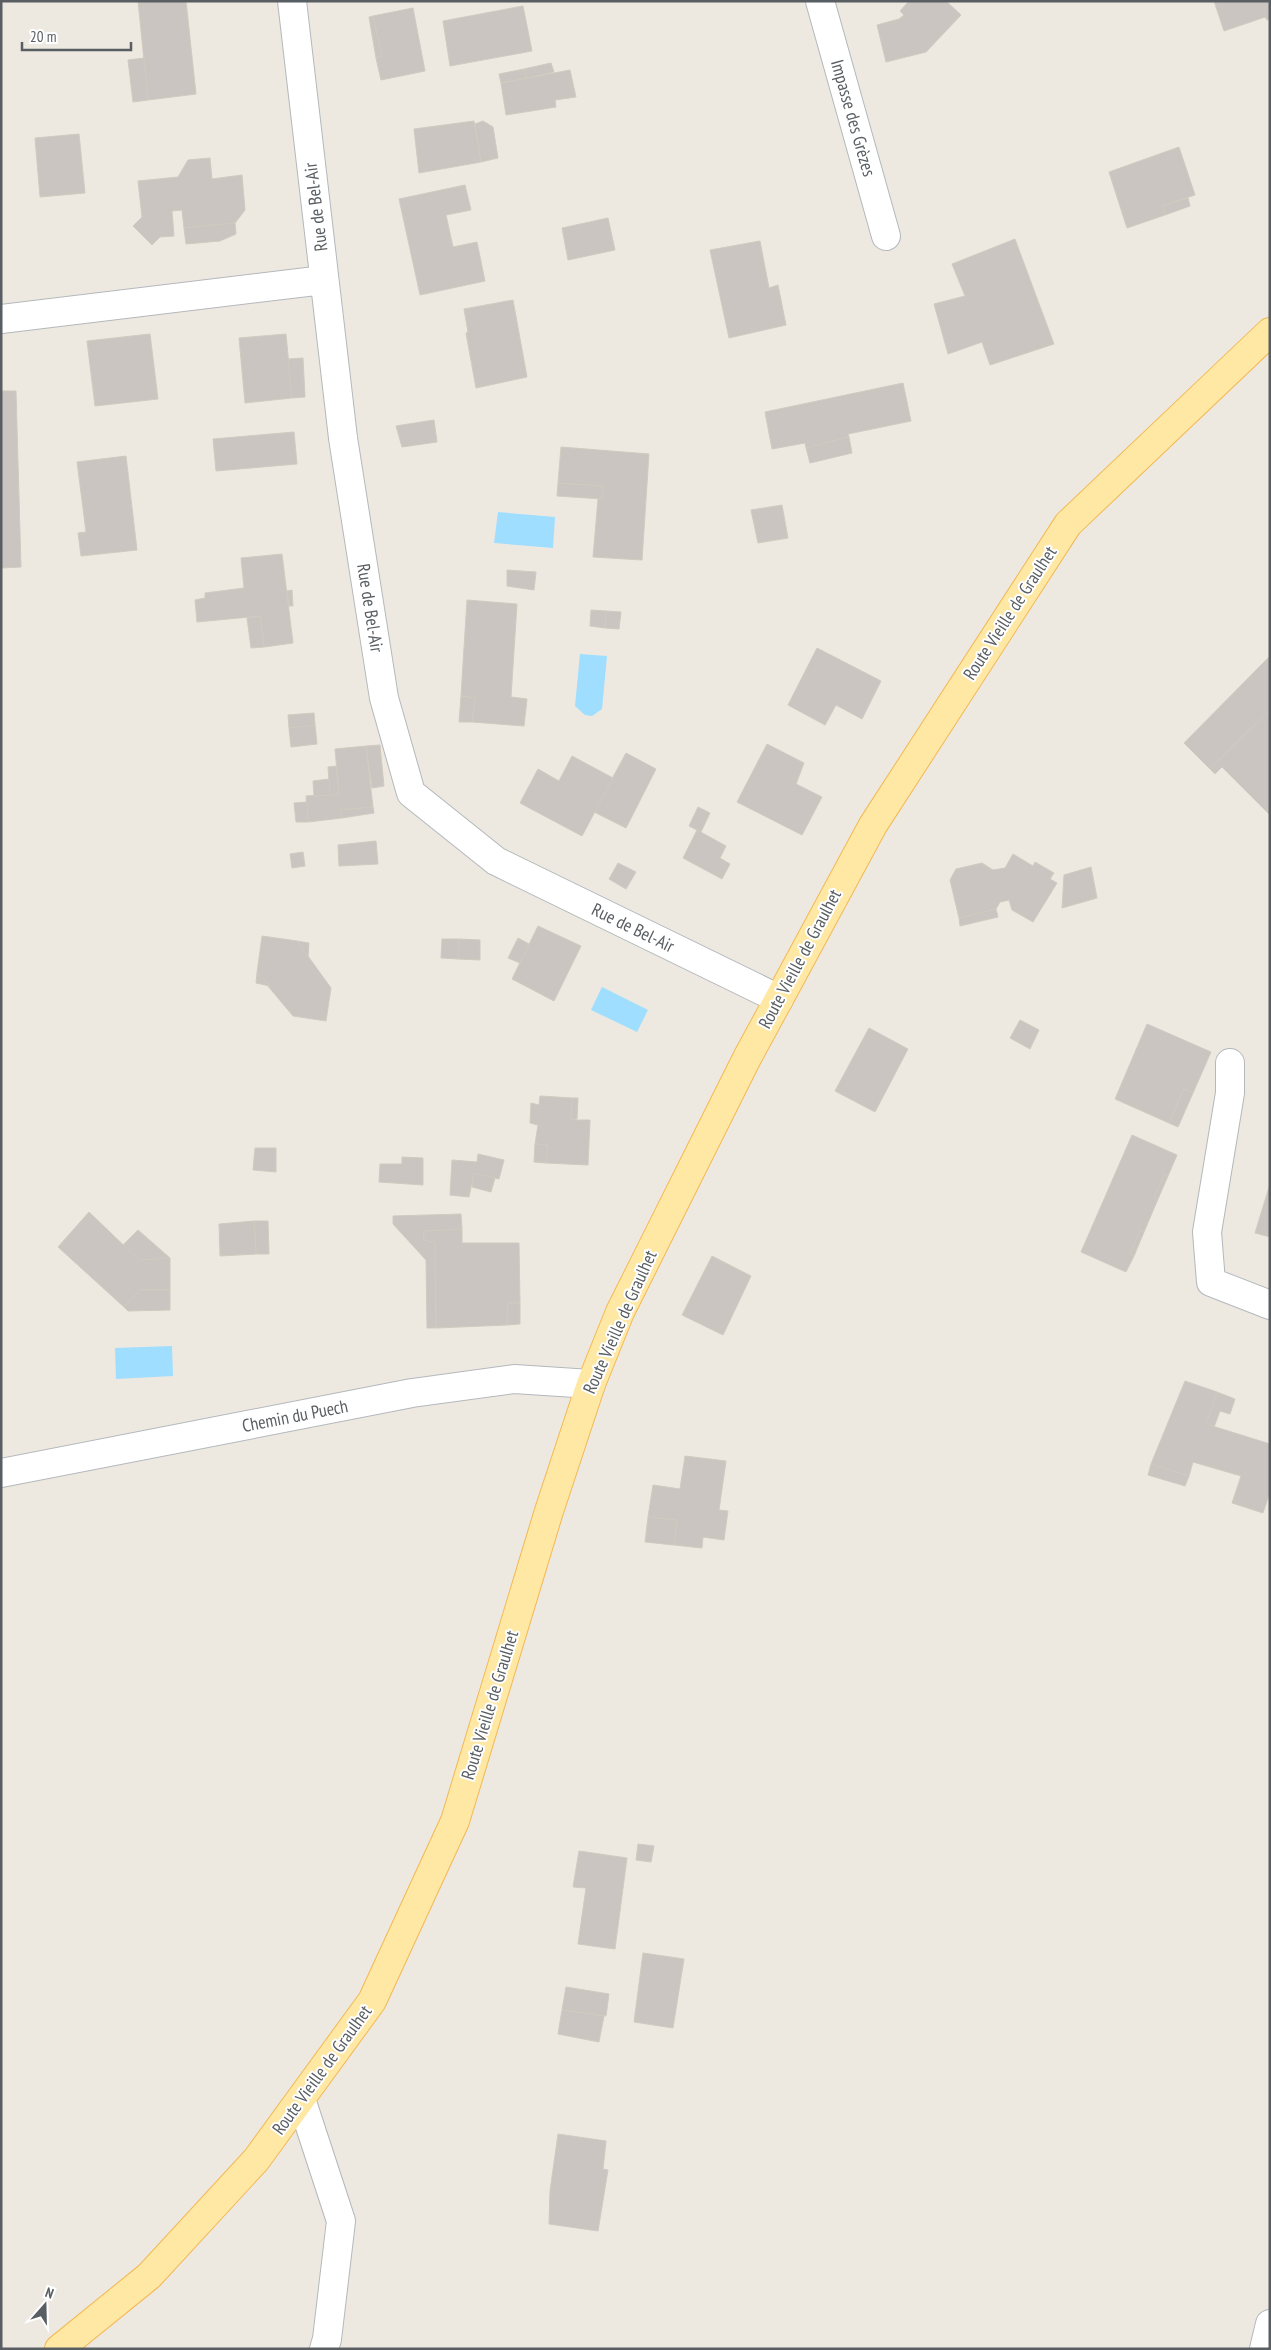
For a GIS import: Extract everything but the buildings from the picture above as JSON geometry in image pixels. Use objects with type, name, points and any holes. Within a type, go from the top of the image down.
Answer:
[{"type":"main road","name":"Route Vieille de Graulhet","points":[[59,2349],[149,2276],[256,2160],[372,2001],[455,1821],[591,1384],[620,1312],[747,1058],[873,825],[1068,524],[1270,332]]},
{"type":"street","name":"Rue de Bel-Air","points":[[292,1],[343,438],[384,698],[411,793],[496,861],[779,999]]},
{"type":"street","name":"Impasse des Grèzes","points":[[820,1],[886,236]]},
{"type":"street","points":[[1,319],[324,280]]},
{"type":"street","points":[[1230,1063],[1230,1093],[1207,1232],[1211,1282],[1270,1305]]},
{"type":"street","name":"Chemin du Puech","points":[[1,1473],[412,1393],[514,1379],[591,1384]]},
{"type":"street","points":[[301,2099],[341,2221],[327,2339],[324,2349]]},
{"type":"street","points":[[1264,2349],[1270,2324]]},
{"type":"water","points":[[498,512],[555,517],[553,548],[494,543]]},
{"type":"water","points":[[580,654],[607,656],[602,709],[592,716],[585,715],[575,706]]},
{"type":"water","points":[[602,987],[648,1010],[637,1032],[591,1010]]},
{"type":"water","points":[[172,1346],[173,1376],[116,1379],[115,1348]]}]
